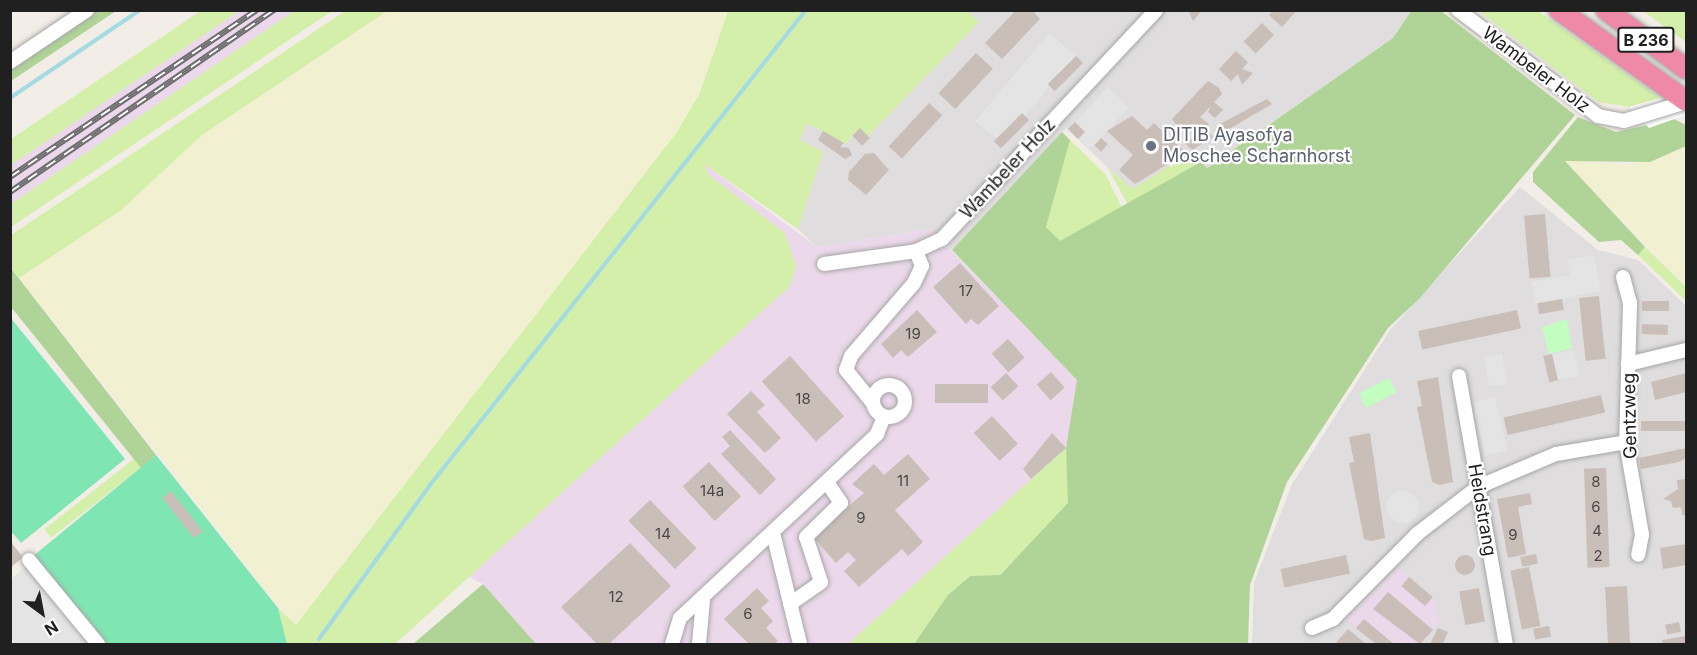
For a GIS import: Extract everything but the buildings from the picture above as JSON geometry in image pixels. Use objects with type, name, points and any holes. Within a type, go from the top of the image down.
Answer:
[{"type":"highway","name":"B 236","points":[[1558,10],[1686,102]]},
{"type":"highway","name":"B 236","points":[[1606,10],[1686,69]]},
{"type":"street","points":[[10,62],[87,10]]},
{"type":"street","name":"Wambeler Holz","points":[[824,264],[916,251],[942,239],[1156,10]]},
{"type":"street","name":"Wambeler Holz","points":[[1458,10],[1598,116],[1639,118],[1686,102]]},
{"type":"street","points":[[884,417],[846,370],[850,356],[914,282],[922,266],[916,251]]},
{"type":"street","name":"Gentzweg","points":[[1623,277],[1630,303],[1626,442],[1642,535],[1638,555]]},
{"type":"street","points":[[1628,364],[1686,350]]},
{"type":"street","name":"Heidstrang","points":[[1459,376],[1506,645]]},
{"type":"street","points":[[672,645],[676,623],[877,434],[884,417],[904,409],[902,391],[886,385],[872,402]]},
{"type":"street","points":[[1312,628],[1333,619],[1417,534],[1478,487],[1556,454],[1626,442]]},
{"type":"street","points":[[790,604],[821,582],[806,537],[841,503],[827,482]]},
{"type":"street","points":[[773,533],[800,645]]},
{"type":"street","points":[[29,560],[98,645]]},
{"type":"street","points":[[699,645],[703,600]]},
{"type":"shaded area","points":[[1412,10],[1415,12],[1393,38],[1206,168],[1192,153],[1132,190],[1066,128],[952,250],[930,229],[817,247],[798,229],[823,152],[800,140],[807,123],[845,144],[860,128],[868,135],[979,22],[967,11]]},
{"type":"shaded area","points":[[239,11],[294,11],[11,204],[11,165]]},
{"type":"shaded area","points":[[1049,33],[1076,55],[1002,144],[975,121]]},
{"type":"shaded area","points":[[1107,87],[1129,107],[1090,149],[1079,139],[1085,132],[1075,122]]},
{"type":"shaded area","points":[[704,164],[817,247],[930,229],[1078,380],[1066,448],[848,644],[533,644],[483,584],[404,545]]},
{"type":"shaded area","points":[[1520,187],[1598,250],[1638,260],[1686,306],[1686,644],[1252,644],[1254,583],[1292,484],[1390,330]]},
{"type":"shaded area","points":[[1594,255],[1601,291],[1536,304],[1532,282],[1570,275],[1567,260]]},
{"type":"shaded area","points":[[1574,350],[1579,376],[1557,380],[1552,354]]},
{"type":"shaded area","points":[[1502,354],[1507,384],[1489,386],[1484,357]]},
{"type":"shaded area","points":[[1495,397],[1507,451],[1485,456],[1473,402]]},
{"type":"shaded area","points":[[1403,491],[1414,496],[1419,507],[1414,518],[1403,523],[1392,518],[1387,507],[1392,496]]},
{"type":"shaded area","points":[[27,566],[90,644],[15,644],[11,638],[11,579]]},
{"type":"shaded area","points":[[1398,568],[1433,597],[1440,621],[1420,644],[1376,644],[1346,619]]},
{"type":"green space","points":[[202,10],[239,11],[11,165],[11,139]]},
{"type":"green space","points":[[967,10],[979,22],[868,136],[859,128],[845,144],[807,123],[800,140],[823,152],[798,229],[704,164],[709,175],[785,233],[796,266],[790,286],[395,644],[287,644],[278,608],[296,625],[677,132],[700,93],[728,11]]},
{"type":"green space","points":[[1412,10],[1441,11],[1575,115],[1420,298],[1388,328],[1287,482],[1250,585],[1248,644],[914,644],[948,595],[970,576],[1000,575],[1068,503],[1066,448],[1077,380],[952,250],[1062,132],[1070,140],[1046,227],[1060,241],[1201,162],[1207,168],[1393,38]]},
{"type":"green space","points":[[88,11],[116,11],[11,81],[10,62]]},
{"type":"green space","points":[[294,11],[332,11],[11,227],[11,204]]},
{"type":"green space","points":[[345,11],[387,11],[202,135],[120,211],[19,278],[11,267],[11,235]]},
{"type":"green space","points":[[387,11],[728,11],[700,93],[677,132],[295,626],[19,278],[120,211],[202,135]]},
{"type":"green space","points":[[1479,11],[1538,11],[1662,99],[1629,107],[1599,102]]},
{"type":"green space","points":[[1643,11],[1686,11],[1686,42]]},
{"type":"green space","points":[[1578,117],[1616,132],[1674,119],[1686,125],[1686,146],[1650,162],[1565,161],[1645,247],[1638,255],[1621,240],[1599,242],[1533,182],[1533,172]]},
{"type":"green space","points":[[1070,140],[1106,175],[1122,208],[1060,242],[1046,227]]},
{"type":"green space","points":[[1683,143],[1686,146],[1686,287],[1564,160],[1627,165],[1661,157]]},
{"type":"green space","points":[[1192,152],[1201,162],[1128,205],[1108,168],[1132,189]]},
{"type":"green space","points":[[1645,247],[1686,287],[1686,301],[1638,255]]},
{"type":"green space","points":[[10,267],[156,455],[141,468],[11,307]]},
{"type":"green space","points":[[10,317],[125,459],[21,543],[10,530]]},
{"type":"green space","points":[[1567,319],[1572,348],[1549,354],[1542,327]]},
{"type":"green space","points":[[1389,378],[1396,392],[1366,408],[1359,393]]},
{"type":"green space","points":[[1066,448],[1069,503],[999,575],[969,576],[948,595],[914,644],[848,644]]},
{"type":"green space","points":[[156,455],[278,608],[287,644],[104,644],[32,557]]},
{"type":"green space","points":[[134,459],[141,468],[51,538],[44,529]]},
{"type":"green space","points":[[483,584],[536,644],[413,644]]},
{"type":"pier","points":[[1686,90],[1686,115],[1649,128],[1629,107]]},
{"type":"waterway","points":[[10,98],[140,10]]},
{"type":"waterway","points":[[319,639],[430,485],[806,10]]},
{"type":"railway","points":[[10,177],[257,10]]},
{"type":"railway","points":[[10,192],[274,10]]},
{"type":"place","name":"DITIB Ayasofya Moschee Scharnhorst","points":[[1151,146]]}]
